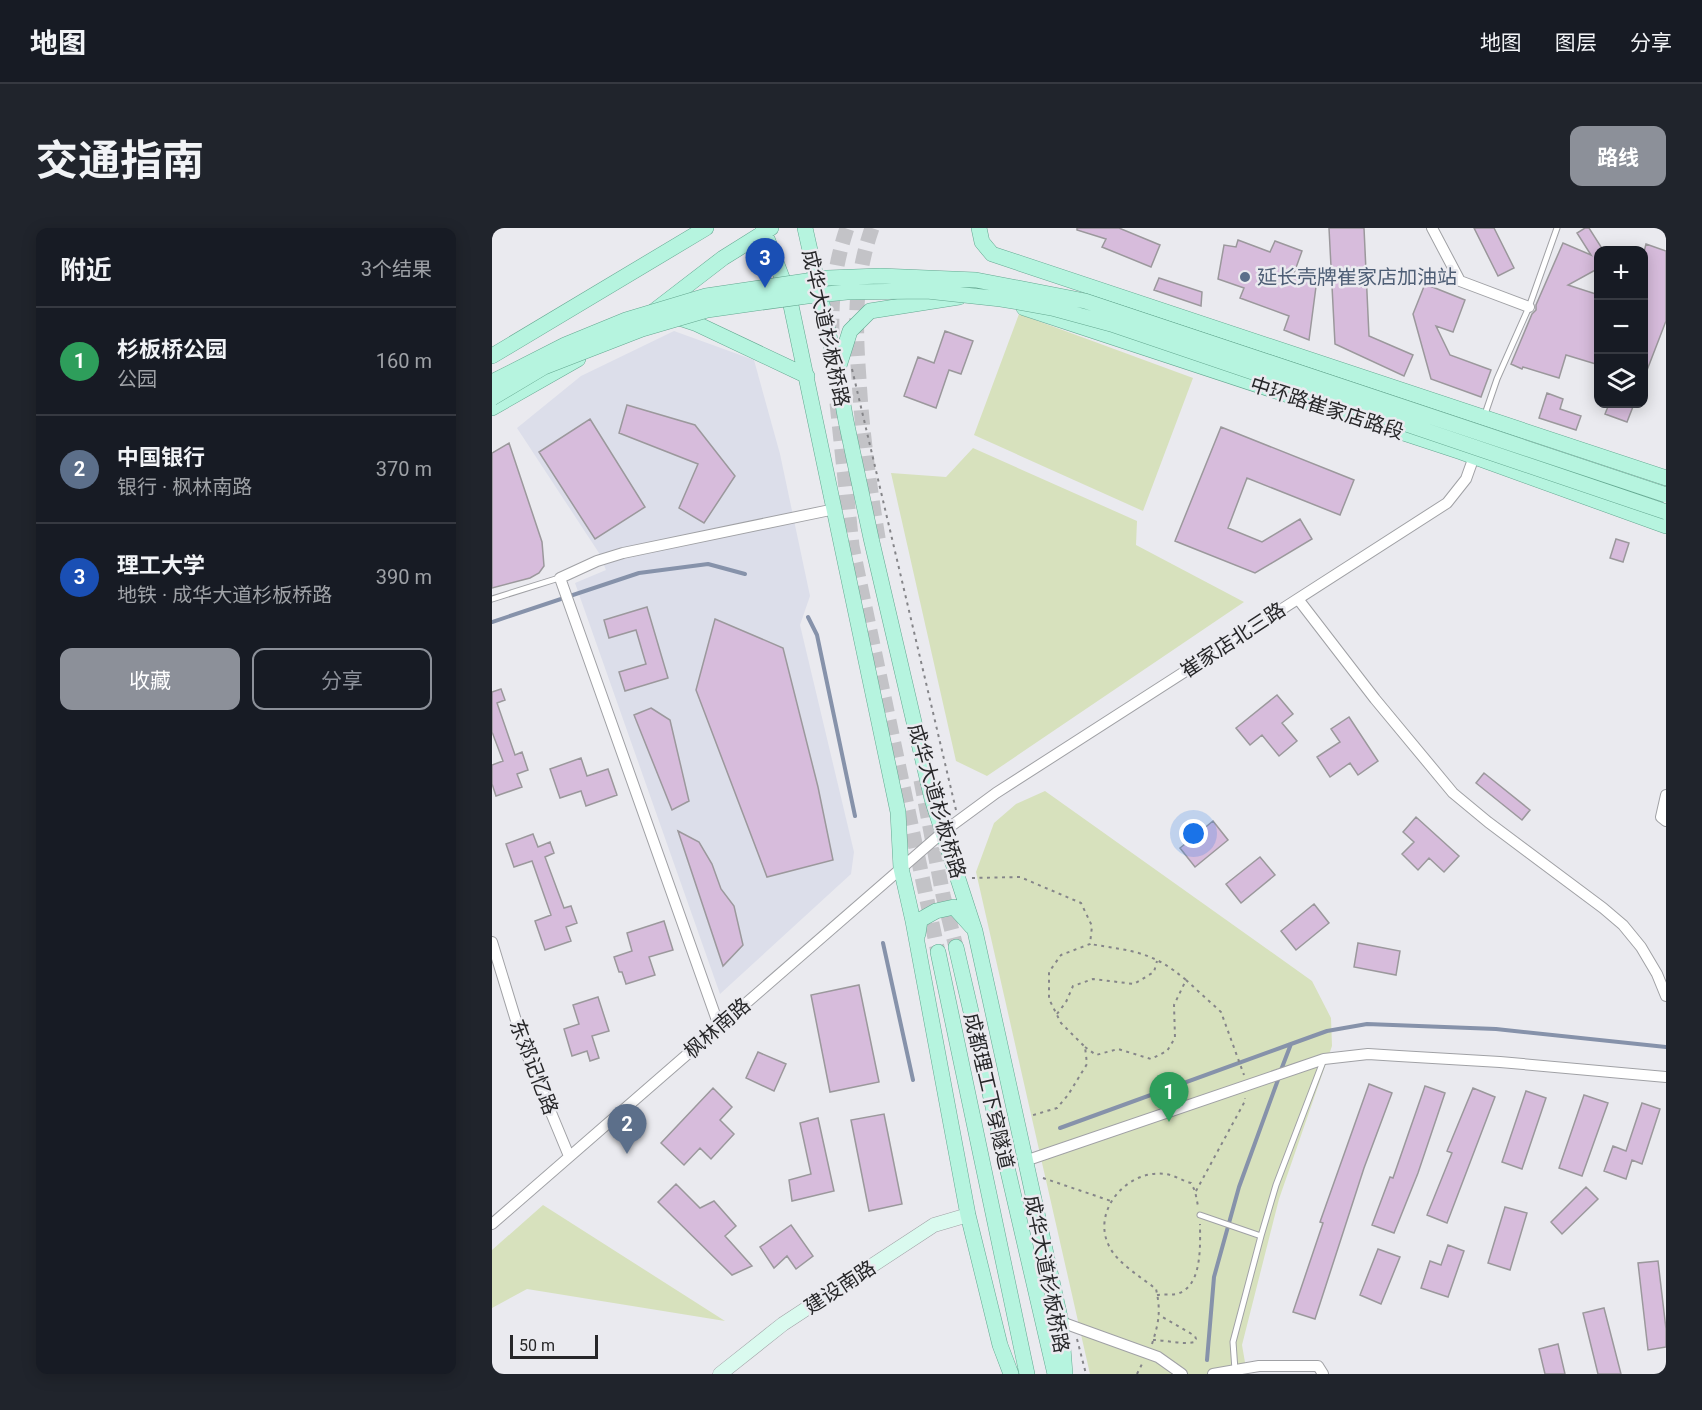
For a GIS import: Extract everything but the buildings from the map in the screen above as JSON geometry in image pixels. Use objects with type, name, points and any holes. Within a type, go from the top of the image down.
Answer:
[{"type":"main road","points":[[492,356],[706,228]]},
{"type":"main road","name":"成华大道杉板桥路","points":[[805,228],[871,538],[932,799],[975,931],[1061,1323],[1065,1374]]},
{"type":"main road","name":"中环路崔家店路段","points":[[980,228],[982,242],[992,254],[1666,478]]},
{"type":"main road","points":[[492,408],[638,323],[723,258],[766,229]]},
{"type":"main road","name":"成华大道杉板桥路","points":[[766,229],[789,296],[807,376],[897,812],[901,868],[918,946],[968,1215],[979,1268],[1000,1345],[1011,1374]]},
{"type":"main road","points":[[492,382],[575,340],[626,320],[706,296],[826,278],[880,276],[976,280],[1085,301],[1666,495]]},
{"type":"main road","points":[[492,398],[544,367],[642,329],[707,310],[847,292],[927,291],[958,294],[1052,308],[1111,324],[1666,513]]},
{"type":"main road","name":"中环路崔家店路段","points":[[837,371],[850,331],[870,311],[955,297],[1012,304],[1474,457],[1666,526]]},
{"type":"main road","points":[[638,323],[672,315],[697,324],[807,376]]},
{"type":"main road","points":[[918,946],[920,920],[936,911],[954,907],[975,931]]},
{"type":"main road","name":"成都理工下穿隧道","points":[[956,947],[1055,1374]]},
{"type":"main road","name":"成都理工下穿隧道","points":[[938,952],[1027,1374]]},
{"type":"street","points":[[1432,228],[1460,281],[1529,307]]},
{"type":"street","name":"崔家店北三路","points":[[942,832],[996,793],[1447,503],[1466,479],[1484,418]]},
{"type":"street","points":[[719,1026],[560,578],[597,561],[623,553],[835,509]]},
{"type":"street","points":[[1298,599],[1375,699],[1453,793],[1623,925],[1641,947],[1666,996]]},
{"type":"street","points":[[1666,795],[1661,818],[1666,820]]},
{"type":"street","name":"枫林南路","points":[[492,1224],[942,832]]},
{"type":"street","name":"东郊记忆路","points":[[492,942],[525,1050],[569,1156]]},
{"type":"street","points":[[1025,1161],[1324,1059],[1357,1055],[1399,1056],[1500,1062],[1666,1077]]},
{"type":"street","name":"建设南路","points":[[720,1374],[737,1368],[783,1324],[934,1225],[968,1215]]},
{"type":"street","points":[[1061,1323],[1149,1353],[1182,1374]]},
{"type":"street","points":[[1213,1374],[1259,1366],[1318,1366],[1323,1374]]},
{"type":"lane","points":[[1484,418],[1497,379],[1529,307],[1557,228]]},
{"type":"lane","points":[[492,599],[560,578]]},
{"type":"lane","points":[[1236,1370],[1233,1342],[1261,1236],[1276,1185],[1324,1059]]},
{"type":"lane","points":[[1200,1215],[1261,1236]]},
{"type":"path","points":[[969,878],[1020,877],[1081,903],[1092,926],[1090,944]]},
{"type":"path","points":[[1186,980],[1174,1005],[1175,1038],[1167,1051],[1151,1059],[1118,1049],[1096,1054],[1085,1047],[1061,1023],[1049,999],[1049,972],[1061,955],[1090,944],[1143,953],[1157,960],[1170,967],[1186,980],[1221,1012],[1244,1074],[1237,1077],[1245,1101],[1195,1191]]},
{"type":"path","points":[[1057,1014],[1066,1002],[1073,986],[1093,980],[1134,984],[1154,972],[1157,960]]},
{"type":"path","points":[[1025,1117],[1057,1108],[1087,1064],[1085,1047]]},
{"type":"path","points":[[1149,1353],[1160,1323],[1156,1289],[1120,1262],[1108,1246],[1104,1223],[1111,1201],[1122,1187],[1142,1177],[1165,1174],[1191,1184],[1195,1191],[1200,1215],[1200,1253],[1193,1281],[1178,1294],[1157,1295]]},
{"type":"path","points":[[1039,1177],[1111,1201]]},
{"type":"path","points":[[1153,1340],[1188,1344],[1196,1339],[1195,1336],[1159,1315]]},
{"type":"shaded area","points":[[674,331],[754,360],[780,454],[810,596],[800,625],[854,852],[851,874],[720,994],[575,583],[606,570],[599,553],[517,428],[581,376]]},
{"type":"green space","points":[[1019,314],[1193,378],[1143,511],[974,435]]},
{"type":"green space","points":[[973,448],[1137,521],[1136,545],[1244,602],[987,776],[956,761],[891,473],[946,477]]},
{"type":"green space","points":[[1045,791],[1312,981],[1331,1018],[1332,1046],[1279,1199],[1242,1345],[1247,1374],[1090,1374],[976,872],[994,823],[1016,804]]},
{"type":"green space","points":[[543,1205],[725,1321],[527,1289],[492,1308],[492,1250]]},
{"type":"waterway","points":[[492,622],[639,573],[708,564],[745,574]]},
{"type":"waterway","points":[[808,617],[817,635],[855,816]]},
{"type":"waterway","points":[[883,943],[913,1080]]},
{"type":"waterway","points":[[1060,1128],[1327,1031],[1367,1024],[1496,1029],[1666,1047]]},
{"type":"waterway","points":[[1281,1070],[1291,1044]]},
{"type":"waterway","points":[[1207,1360],[1214,1277],[1239,1187],[1279,1077]]},
{"type":"tunnel","points":[[832,334],[835,280],[839,254],[847,228]]},
{"type":"tunnel","points":[[872,228],[859,284],[857,340],[864,441],[879,544]]},
{"type":"tunnel","points":[[837,403],[852,546],[938,952]]},
{"type":"tunnel","points":[[921,780],[943,895],[956,947]]},
{"type":"place","name":"延长壳牌崔家店加油站","points":[[1245,277]]},
{"type":"place","name":"理工大学","points":[[765,288]]},
{"type":"place","name":"杉板桥公园","points":[[1169,1122]]},
{"type":"place","name":"中国银行","points":[[627,1154]]}]
